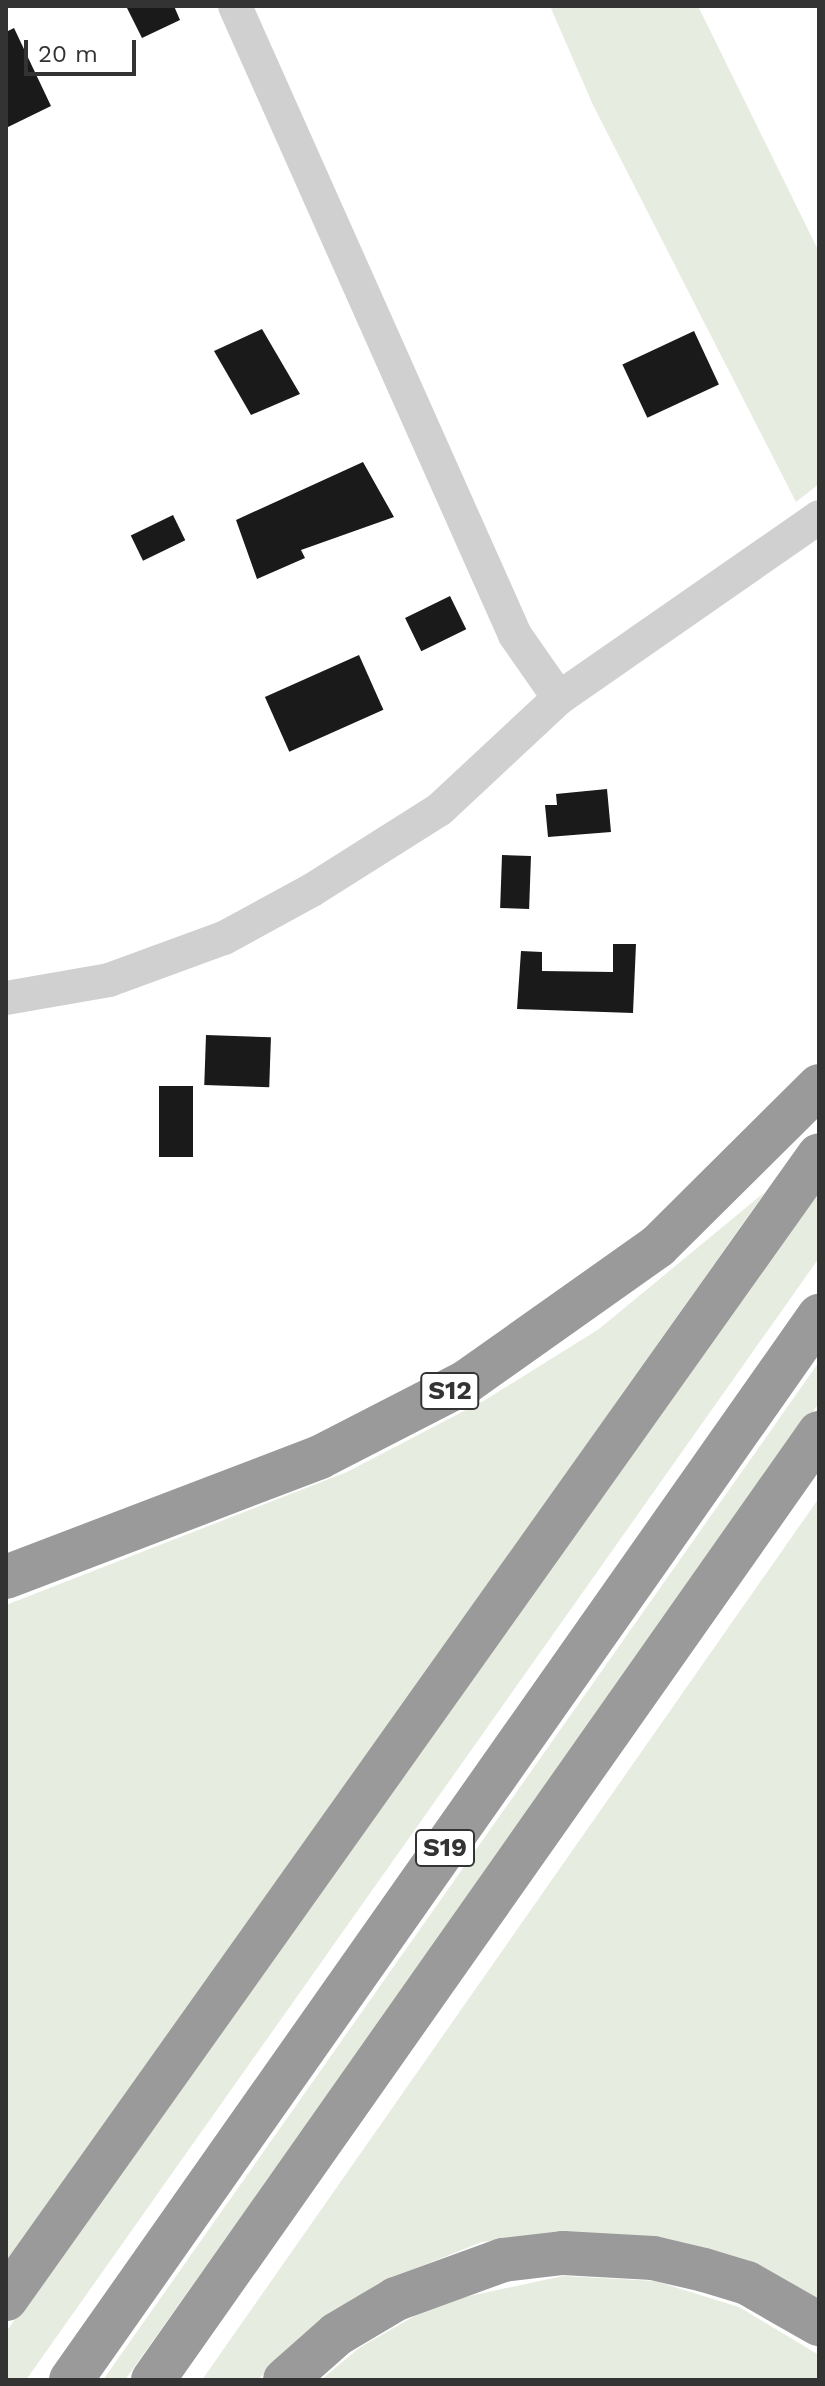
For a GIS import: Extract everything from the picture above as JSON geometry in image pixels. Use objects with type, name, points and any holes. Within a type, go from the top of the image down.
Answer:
[{"type":"highway","name":"S12","points":[[6,1577],[320,1457],[479,1374],[658,1246],[819,1086]]},
{"type":"highway","points":[[6,2299],[819,1155]]},
{"type":"highway","name":"S19","points":[[71,2380],[819,1316]]},
{"type":"highway","name":"S19","points":[[153,2380],[819,1433]]},
{"type":"highway","points":[[285,2380],[337,2334],[396,2299],[503,2260],[563,2253],[653,2258],[704,2270],[747,2283],[819,2324]]},
{"type":"street","points":[[235,6],[515,635],[559,698]]},
{"type":"street","points":[[6,998],[109,980],[224,938],[312,890],[440,809],[559,698],[819,517]]},
{"type":"shaded area","points":[[550,6],[698,6],[819,252],[819,484],[796,502],[593,105]]},
{"type":"shaded area","points":[[819,1182],[819,1258],[26,2380],[6,2380],[6,2332]]},
{"type":"shaded area","points":[[765,1192],[6,2266],[6,1605],[347,1472],[485,1400],[599,1329]]},
{"type":"shaded area","points":[[819,1362],[819,1403],[773,1469],[125,2380],[103,2380]]},
{"type":"shaded area","points":[[819,1498],[819,2302],[577,2234],[482,2242],[379,2283],[321,2322],[257,2380],[202,2380]]},
{"type":"shaded area","points":[[563,2276],[655,2281],[739,2307],[819,2355],[819,2380],[321,2380],[359,2348],[437,2303]]},
{"type":"building","points":[[126,6],[174,6],[180,20],[142,38]]},
{"type":"building","points":[[14,28],[51,106],[6,128],[6,32]]},
{"type":"building","points":[[262,329],[300,394],[251,415],[214,351]]},
{"type":"building","points":[[694,331],[719,384],[647,418],[622,364]]},
{"type":"building","points":[[363,462],[394,517],[301,550],[305,558],[257,579],[236,520]]},
{"type":"building","points":[[173,515],[185,540],[143,561],[131,536]]},
{"type":"building","points":[[450,596],[466,629],[421,651],[405,618]]},
{"type":"building","points":[[359,655],[383,710],[289,752],[265,697]]},
{"type":"building","points":[[607,789],[611,832],[548,837],[545,805],[557,805],[556,794]]},
{"type":"building","points":[[502,855],[531,856],[529,909],[500,908]]},
{"type":"building","points":[[613,944],[636,944],[633,1013],[517,1009],[521,951],[542,952],[542,971],[613,972]]},
{"type":"building","points":[[206,1035],[271,1037],[269,1087],[204,1085]]},
{"type":"building","points":[[159,1086],[193,1086],[193,1157],[159,1157]]}]
